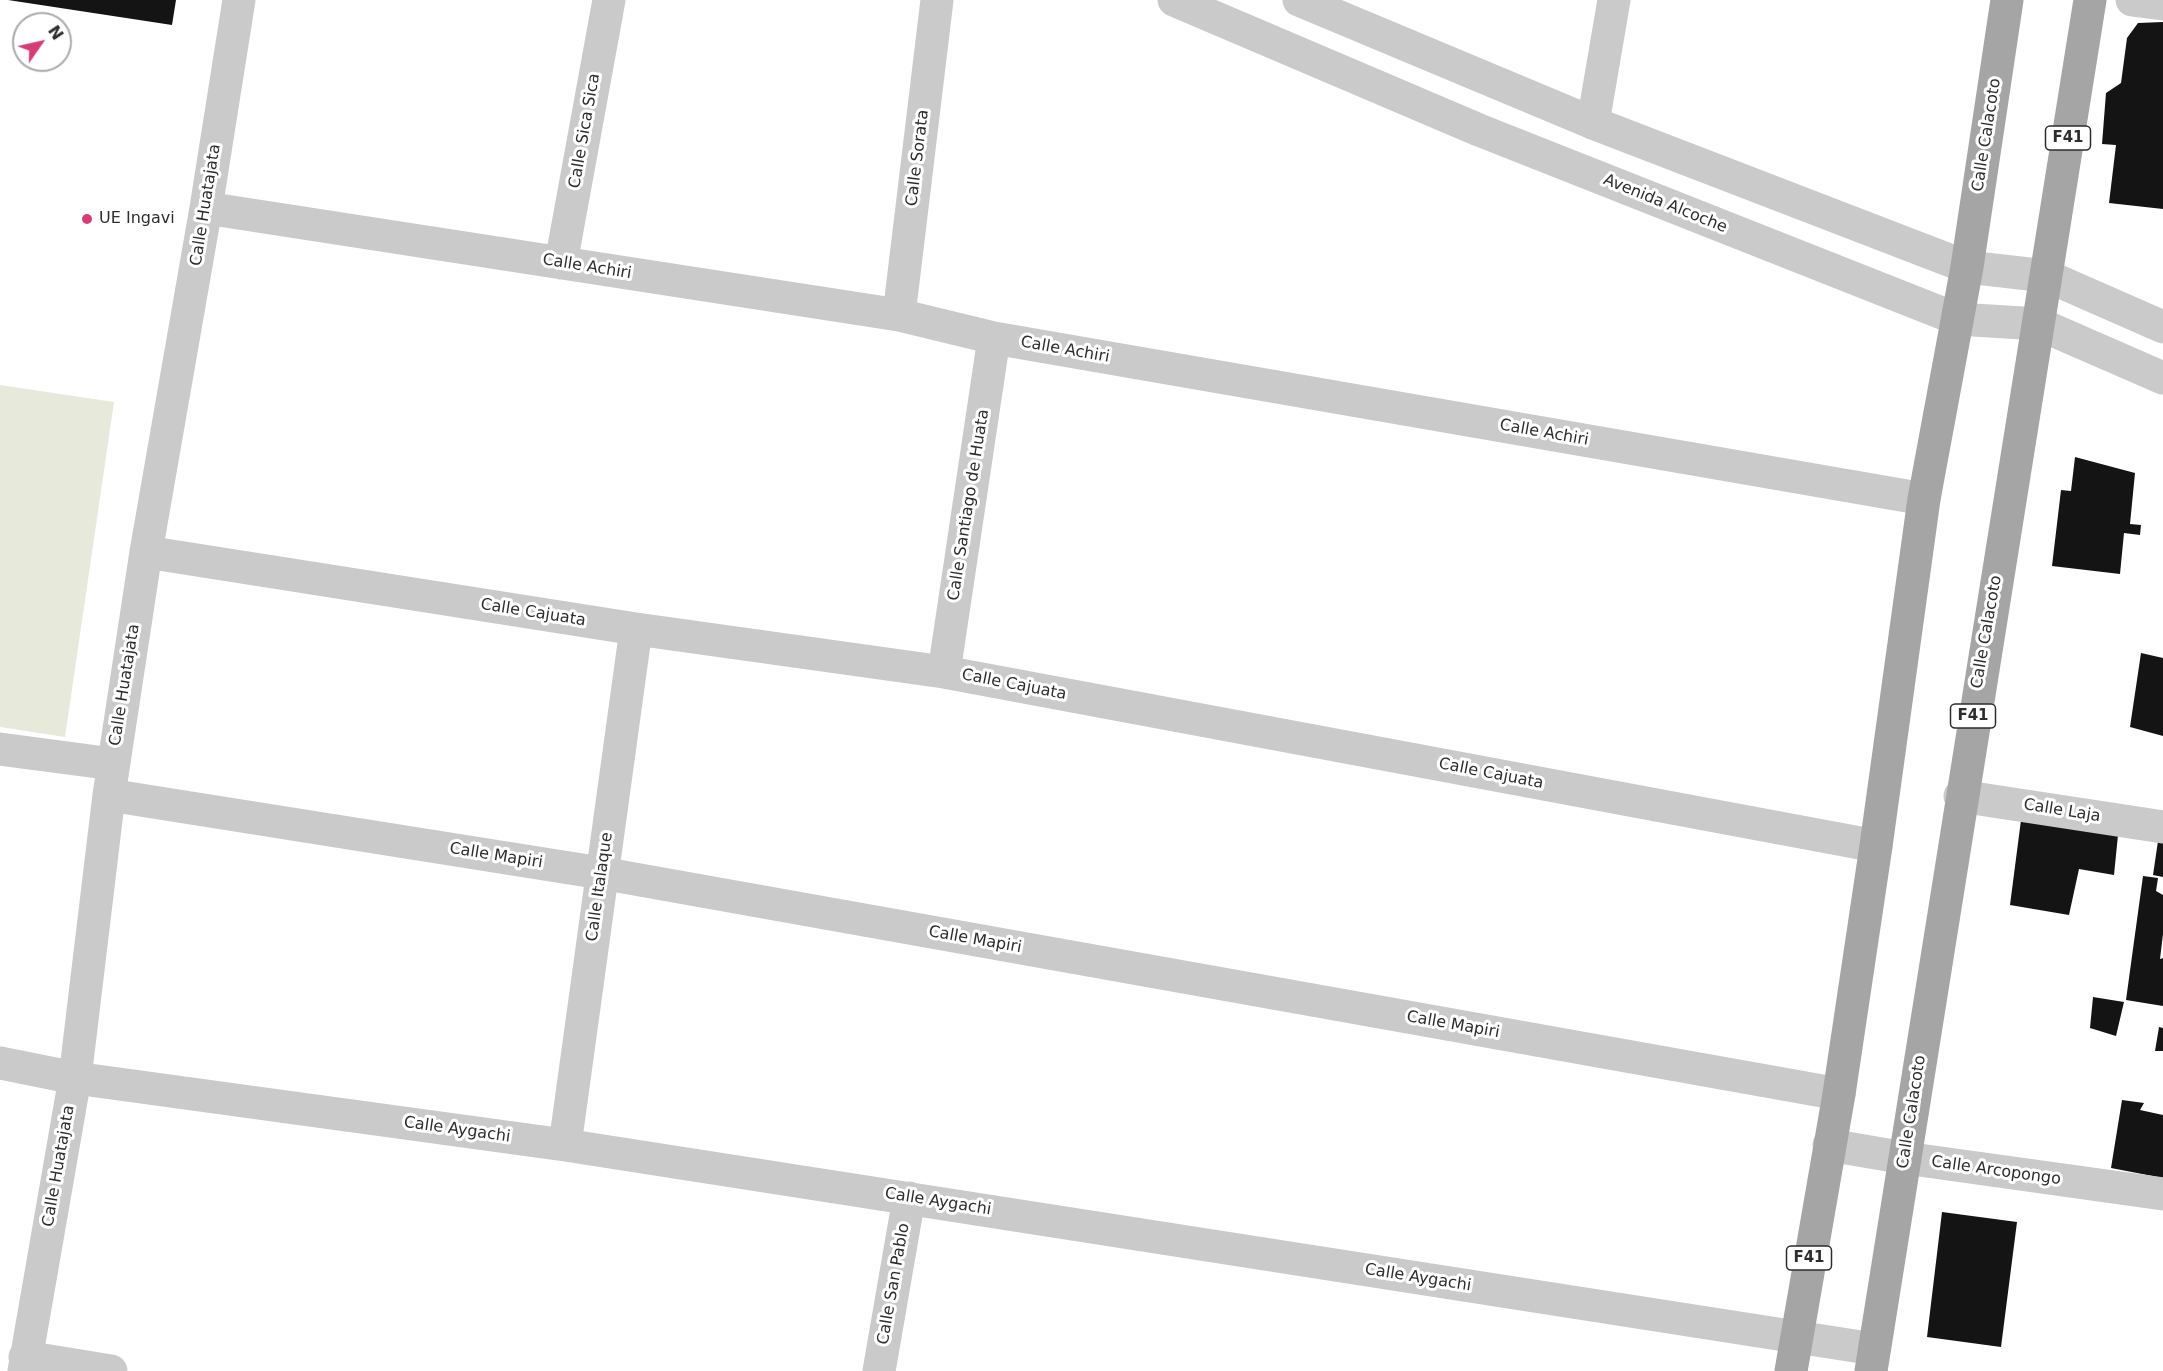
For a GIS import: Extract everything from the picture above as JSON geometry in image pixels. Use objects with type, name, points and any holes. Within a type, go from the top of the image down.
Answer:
[{"type":"main road","name":"Calle Calacoto","points":[[1791,1371],[1839,1094],[1924,499],[1966,267],[2007,0]]},
{"type":"main road","name":"Calle Calacoto","points":[[1872,1360],[1960,796],[2047,276],[2090,0]]},
{"type":"street","name":"Calle Huatajata","points":[[24,1364],[75,1078],[111,779],[146,552],[206,208],[239,0]]},
{"type":"street","name":"Calle Sica Sica","points":[[561,263],[609,0]]},
{"type":"street","name":"Calle Sorata","points":[[899,315],[938,0]]},
{"type":"street","name":"Avenida Alcoche","points":[[1174,0],[1479,130],[1957,319],[2039,324],[2163,378]]},
{"type":"street","points":[[1299,0],[1593,123],[1966,267],[2047,276],[2163,327]]},
{"type":"street","points":[[1593,123],[1614,0]]},
{"type":"street","points":[[2132,0],[2163,4]]},
{"type":"street","name":"Calle Achiri","points":[[206,208],[899,315],[994,338],[1924,499]]},
{"type":"street","name":"Calle Santiago de Huata","points":[[944,672],[994,338]]},
{"type":"street","name":"Calle Cajuata","points":[[146,552],[636,629],[944,672],[1876,846]]},
{"type":"street","name":"Calle Italaque","points":[[565,1145],[636,629]]},
{"type":"street","name":"Calle Mapiri","points":[[0,749],[111,779],[601,873],[1839,1094]]},
{"type":"street","name":"Calle Laja","points":[[1960,796],[2163,827]]},
{"type":"street","name":"Calle Aygachi","points":[[0,1063],[75,1078],[565,1145],[1796,1338],[1872,1360]]},
{"type":"street","name":"Calle Arcopongo","points":[[1829,1145],[1905,1158],[2163,1194]]},
{"type":"street","name":"Calle San Pablo","points":[[879,1371],[909,1198]]},
{"type":"street","points":[[24,1364],[111,1371]]},
{"type":"shaded area","points":[[0,385],[114,402],[65,737],[0,727]]},
{"type":"building","points":[[8,0],[176,0],[172,25]]},
{"type":"building","points":[[2163,22],[2163,209],[2109,203],[2116,145],[2102,144],[2106,93],[2121,83],[2127,38],[2138,23]]},
{"type":"building","points":[[2075,457],[2135,473],[2130,524],[2141,525],[2140,535],[2124,533],[2120,574],[2052,566],[2061,490],[2071,491]]},
{"type":"building","points":[[2141,653],[2163,658],[2163,736],[2130,727]]},
{"type":"building","points":[[2021,820],[2118,835],[2114,875],[2079,869],[2069,915],[2010,905]]},
{"type":"building","points":[[2158,841],[2163,841],[2163,877],[2153,875]]},
{"type":"building","points":[[2143,876],[2158,878],[2156,891],[2163,895],[2163,934],[2160,959],[2163,958],[2163,1006],[2126,1000]]},
{"type":"building","points":[[2093,997],[2124,1002],[2116,1036],[2090,1028]]},
{"type":"building","points":[[2159,1027],[2163,1028],[2163,1051],[2155,1051]]},
{"type":"building","points":[[2122,1100],[2144,1103],[2140,1110],[2163,1115],[2163,1178],[2111,1168]]},
{"type":"building","points":[[1942,1212],[2017,1222],[2001,1347],[1927,1337]]},
{"type":"place","name":"UE Ingavi","points":[[87,219]]}]
